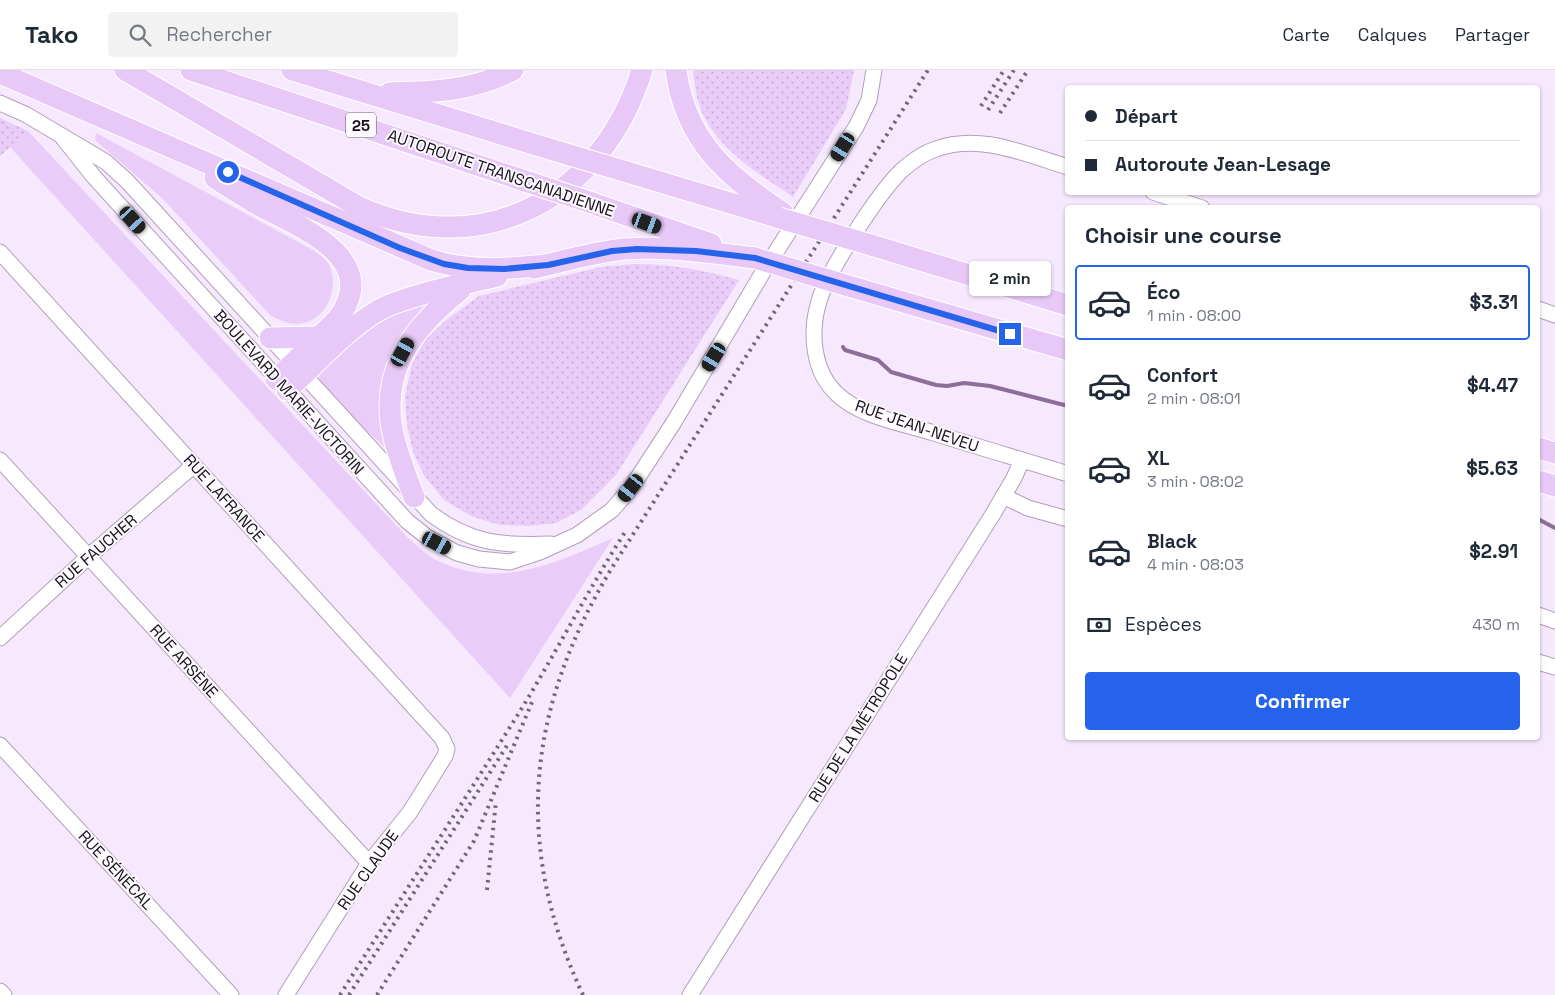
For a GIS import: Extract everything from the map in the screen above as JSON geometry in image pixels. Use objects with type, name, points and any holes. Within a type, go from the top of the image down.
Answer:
[{"type":"highway","points":[[125,70],[359,207],[396,221],[446,228],[480,224],[506,217],[542,202],[572,182],[588,167],[614,135],[631,102],[642,70]]},
{"type":"highway","name":"AUTOROUTE TRANSCANADIENNE","points":[[191,70],[755,258]]},
{"type":"highway","name":"AUTOROUTE TRANSCANADIENNE","points":[[292,70],[563,153],[788,218],[1065,304]]},
{"type":"highway","points":[[370,93],[453,90],[491,80],[513,70]]},
{"type":"highway","points":[[676,70],[683,106],[694,130],[707,150],[736,180],[788,218]]},
{"type":"highway","points":[[0,73],[431,260],[468,268],[504,269],[548,265]]},
{"type":"highway","points":[[158,142],[253,202],[322,240],[338,253],[349,275],[349,294],[343,312],[319,337],[298,370]]},
{"type":"highway","points":[[282,385],[298,370],[380,310],[406,300],[468,283],[612,251],[637,249],[696,251],[755,258]]},
{"type":"highway","name":"25","points":[[755,258],[1065,349]]},
{"type":"highway","points":[[414,497],[392,429],[391,403],[394,375],[403,352],[416,330],[434,310],[468,283]]},
{"type":"highway","points":[[270,338],[319,337]]},
{"type":"highway","points":[[1540,449],[1555,454]]},
{"type":"highway","points":[[1540,482],[1555,486]]},
{"type":"street","name":"BOULEVARD MARIE-VICTORIN","points":[[62,138],[94,177],[401,515],[437,543],[467,556],[510,562],[558,544],[593,526],[612,510],[631,488],[707,368],[763,272],[858,122],[872,91],[874,70]]},
{"type":"street","name":"BOULEVARD MARIE-VICTORIN","points":[[0,103],[25,114],[62,138],[106,162],[127,181],[414,497],[447,525],[476,539],[502,544],[558,544]]},
{"type":"street","name":"RUE JEAN-NEVEU","points":[[1065,166],[1009,149],[979,143],[952,144],[922,156],[902,170],[881,195],[834,269],[821,295],[816,312],[814,341],[819,365],[828,383],[844,399],[882,417],[1065,473]]},
{"type":"street","points":[[1162,195],[1193,205]]},
{"type":"street","name":"RUE LAFRANCE","points":[[0,252],[436,731],[446,745]]},
{"type":"street","points":[[1540,310],[1555,315]]},
{"type":"street","name":"RUE ARSÈNE","points":[[0,460],[369,863]]},
{"type":"street","name":"RUE DE LA MÉTROPOLE","points":[[690,995],[1004,496],[1022,460]]},
{"type":"street","name":"RUE FAUCHER","points":[[0,638],[88,556],[194,466]]},
{"type":"street","points":[[1004,496],[1028,508],[1065,518]]},
{"type":"street","points":[[1540,616],[1555,621]]},
{"type":"street","points":[[1540,663],[1555,667]]},
{"type":"street","name":"RUE SÉNÉCAL","points":[[0,745],[232,995]]},
{"type":"street","name":"RUE CLAUDE","points":[[286,995],[369,863],[410,812],[445,756],[446,745]]},
{"type":"street","points":[[0,991],[4,995]]},
{"type":"shaded area","points":[[693,70],[854,70],[846,109],[793,197],[763,177],[723,143],[703,114],[697,97]]},
{"type":"shaded area","points":[[0,118],[28,131],[0,156]]},
{"type":"shaded area","points":[[28,131],[408,538],[430,556],[438,561],[461,569],[483,573],[505,573],[549,564],[613,538],[510,698],[10,147]]},
{"type":"shaded area","points":[[96,133],[313,250],[325,259],[332,274],[333,285],[331,296],[320,314],[301,324],[287,322],[271,316],[163,199],[95,140]]},
{"type":"shaded area","points":[[634,264],[687,268],[739,280],[616,475],[581,510],[556,523],[529,526],[500,525],[471,516],[444,500],[424,475],[413,452],[407,425],[405,397],[412,364],[425,340],[445,321],[479,296],[601,267]]},
{"type":"shaded area","points":[[426,304],[413,319],[395,347],[382,428],[385,447],[357,423],[319,381],[320,371],[356,337],[386,316]]},
{"type":"waterway","points":[[843,347],[845,350],[878,360],[891,372],[936,385],[947,386],[964,383],[990,386],[1065,405]]},
{"type":"waterway","points":[[1540,520],[1555,528]]},
{"type":"railway","points":[[583,995],[560,939],[546,884],[539,830],[539,777],[547,724],[562,672],[584,619],[613,566],[928,70]]},
{"type":"railway","points":[[981,106],[1004,70]]},
{"type":"railway","points":[[988,110],[1014,70]]},
{"type":"railway","points":[[1000,113],[1028,70]]},
{"type":"railway","points":[[340,995],[522,708],[627,529]]},
{"type":"railway","points":[[377,995],[474,841],[532,702]]},
{"type":"railway","points":[[349,995],[508,744]]},
{"type":"railway","points":[[487,890],[496,801]]},
{"type":"route","points":[[228,172],[400,248],[444,264],[468,268],[504,269],[548,265],[624,249],[696,251],[755,258],[1010,334]]}]
